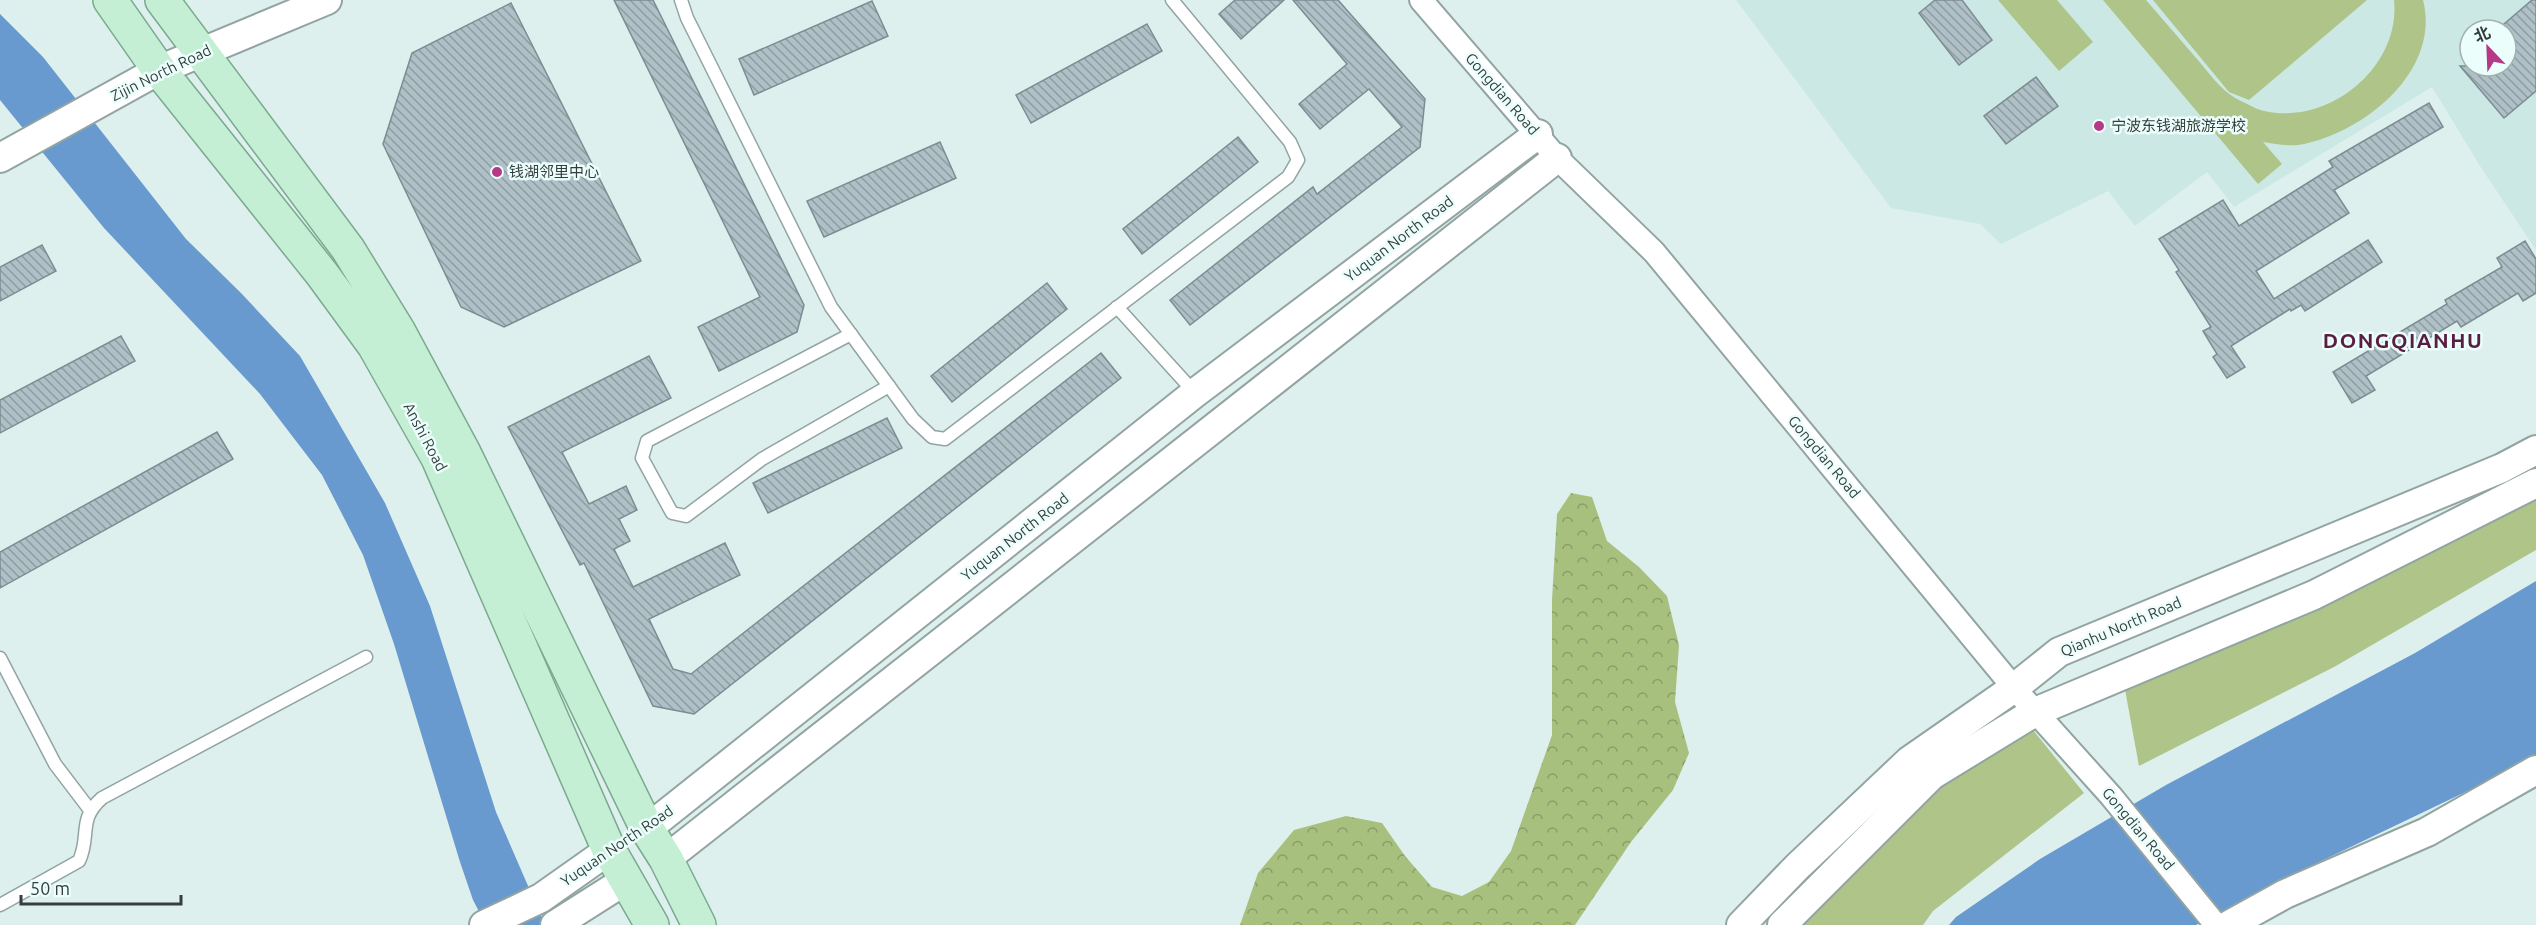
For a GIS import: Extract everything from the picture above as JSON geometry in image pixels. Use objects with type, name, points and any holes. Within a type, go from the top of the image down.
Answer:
[{"type":"main road","name":"Anshi Road","points":[[110,0],[159,70],[322,274],[374,345],[438,458],[609,850],[652,925]]},
{"type":"main road","name":"Anshi Road","points":[[162,0],[348,249],[399,332],[468,462],[647,829],[666,859],[699,925]]},
{"type":"main road","name":"Yuquan North Road","points":[[609,850],[647,829]]},
{"type":"main road","points":[[626,880],[666,859]]},
{"type":"street","name":"Zijin North Road","points":[[9,153],[159,70],[327,0]]},
{"type":"street","name":"Gongdian Road","points":[[1421,0],[1557,158],[1654,252],[2014,688],[2111,796],[2217,920]]},
{"type":"street","name":"Yuquan North Road","points":[[647,829],[1195,393],[1538,134]]},
{"type":"street","points":[[666,859],[1557,158]]},
{"type":"street","name":"Qianhu North Road","points":[[1741,925],[1797,867],[1909,761],[2014,688],[2059,652],[2502,468],[2536,450]]},
{"type":"street","points":[[1782,925],[1932,775],[2035,712],[2314,595],[2536,483]]},
{"type":"street","points":[[2217,920],[2285,894],[2427,832],[2536,770]]},
{"type":"street","name":"Yuquan North Road","points":[[484,925],[541,898],[609,850]]},
{"type":"street","points":[[555,925],[626,880]]},
{"type":"lane","points":[[681,0],[687,18],[825,296],[913,419],[932,437],[945,439],[1288,177],[1298,160],[1290,142],[1172,0]]},
{"type":"lane","points":[[1117,308],[1195,393]]},
{"type":"lane","points":[[851,334],[647,441],[642,458],[672,513],[686,516],[762,459],[889,386]]},
{"type":"lane","points":[[0,905],[79,861],[83,852],[86,817],[102,798],[366,657]]},
{"type":"lane","points":[[0,658],[55,764],[90,810]]},
{"type":"shaded area","name":"宁波东钱湖旅游学校","points":[[1736,0],[2536,0],[2536,250],[2480,166],[2432,87],[2234,207],[2207,172],[2135,226],[2108,191],[2001,244],[1980,224],[1891,208]]},
{"type":"green space","points":[[1998,0],[2057,0],[2093,42],[2059,71]]},
{"type":"green space","points":[[2103,0],[2146,0],[2224,90],[2235,98],[2264,111],[2289,113],[2313,109],[2336,100],[2356,86],[2373,69],[2386,48],[2393,25],[2394,0],[2423,0],[2426,26],[2421,50],[2410,73],[2394,93],[2374,111],[2328,137],[2304,144],[2284,145],[2263,142],[2282,164],[2258,184]]},
{"type":"green space","points":[[2153,0],[2367,0],[2249,100],[2229,92]]},
{"type":"green space","points":[[1571,493],[1592,497],[1607,541],[1639,567],[1667,596],[1679,645],[1675,702],[1689,753],[1673,790],[1631,842],[1575,925],[1240,925],[1258,873],[1294,830],[1346,816],[1382,823],[1405,856],[1432,887],[1462,896],[1489,882],[1511,851],[1552,735],[1552,600],[1557,514]]},
{"type":"green space","points":[[2536,496],[2536,550],[2334,667],[2139,766],[2124,684]]},
{"type":"green space","points":[[2007,698],[2084,793],[1933,911],[1923,925],[1796,925]]},
{"type":"water","points":[[0,14],[43,57],[186,239],[300,356],[385,503],[430,606],[496,812],[545,925],[486,925],[473,900],[460,862],[394,644],[363,555],[322,475],[260,394],[104,228],[0,100]]},
{"type":"water","points":[[2536,581],[2536,755],[2503,774],[2288,877],[2196,925],[1949,925],[1956,917],[2040,859],[2166,785],[2415,653]]},
{"type":"building","points":[[614,0],[653,0],[804,305],[797,332],[719,371],[698,327],[760,297]]},
{"type":"building","points":[[1235,0],[1284,0],[1241,39],[1219,14]]},
{"type":"building","points":[[1293,0],[1338,0],[1425,99],[1420,147],[1190,325],[1170,300],[1313,187],[1317,194],[1402,127],[1369,89],[1320,129],[1299,104],[1347,64]]},
{"type":"building","points":[[1935,0],[1962,0],[1992,40],[1959,65],[1919,13]]},
{"type":"building","points":[[2532,0],[2536,0],[2536,91],[2504,118],[2470,78],[2518,78],[2518,18],[2511,18]]},
{"type":"building","points":[[872,1],[888,36],[754,95],[739,59]]},
{"type":"building","name":"钱湖邻里中心","points":[[511,3],[641,261],[504,327],[461,307],[383,144],[412,53]]},
{"type":"building","points":[[1147,24],[1162,51],[1031,123],[1016,95]]},
{"type":"building","points":[[2036,77],[2058,106],[2006,144],[1984,116]]},
{"type":"building","points":[[2429,103],[2443,127],[2334,190],[2349,213],[2256,271],[2274,299],[2368,240],[2382,262],[2305,311],[2301,305],[2291,311],[2290,309],[2231,346],[2245,367],[2227,378],[2213,357],[2217,354],[2203,331],[2211,327],[2176,272],[2179,270],[2159,239],[2223,200],[2239,226],[2333,167],[2329,161]]},
{"type":"building","points":[[1238,137],[1258,162],[1142,254],[1123,229]]},
{"type":"building","points":[[940,142],[956,178],[824,237],[807,201]]},
{"type":"building","points":[[2525,241],[2536,259],[2536,293],[2523,301],[2518,293],[2461,327],[2457,321],[2366,376],[2375,390],[2352,403],[2333,372],[2447,304],[2445,300],[2502,267],[2497,258]]},
{"type":"building","points":[[42,245],[56,271],[0,301],[0,267]]},
{"type":"building","points":[[1047,283],[1067,309],[952,402],[931,376]]},
{"type":"building","points":[[121,336],[135,361],[0,433],[0,400]]},
{"type":"building","points":[[1101,353],[1121,378],[694,714],[653,706],[584,563],[580,565],[508,427],[649,356],[671,398],[562,452],[589,504],[626,486],[637,510],[619,519],[630,541],[614,549],[633,587],[725,543],[740,575],[649,619],[673,669],[691,674]]},
{"type":"building","points":[[887,418],[902,448],[768,513],[753,483]]},
{"type":"building","points":[[217,432],[233,459],[0,588],[0,552]]},
{"type":"place","name":"宁波东钱湖旅游学校","points":[[2099,126]]},
{"type":"place","name":"钱湖邻里中心","points":[[497,172]]},
{"type":"district","name":"DONGQIANHU","points":[[2403,341]]}]
